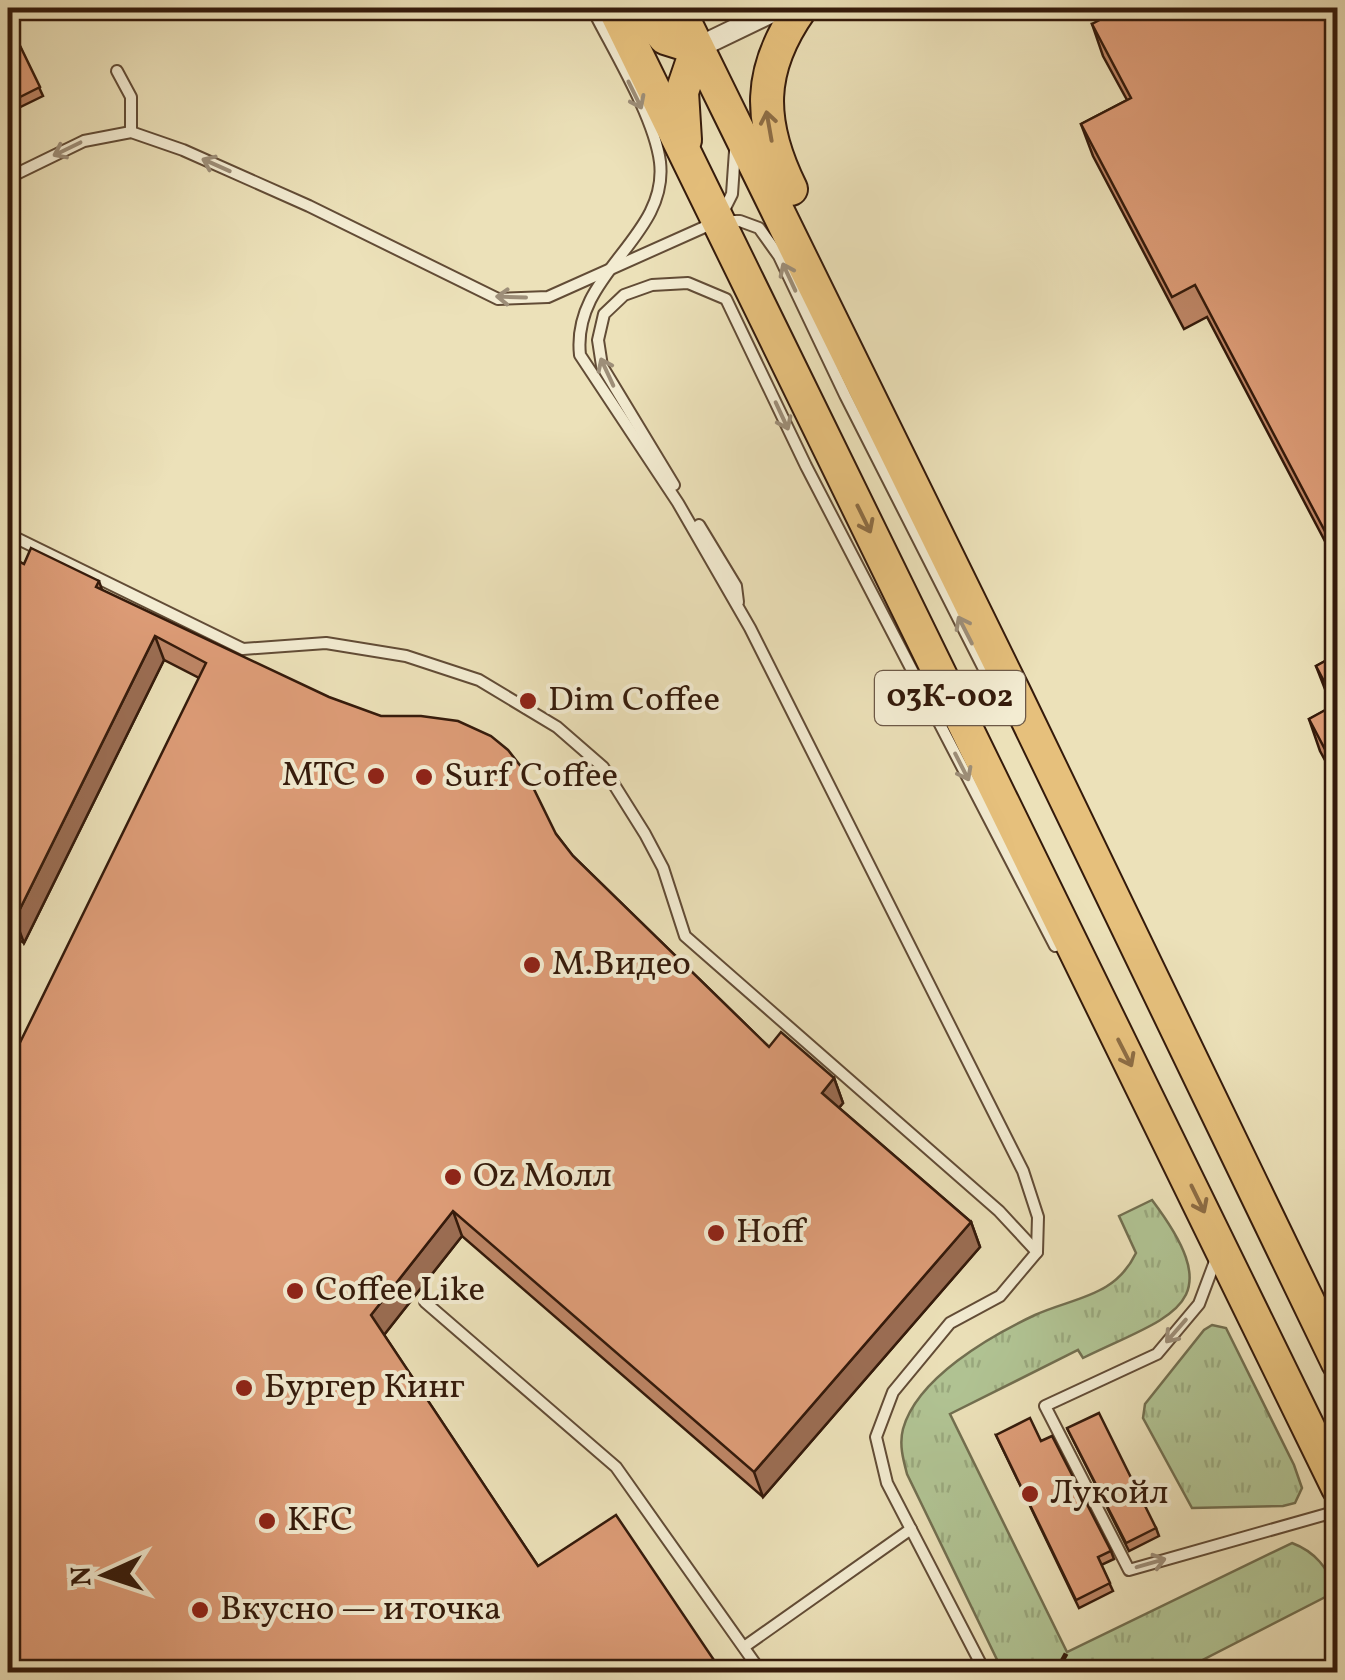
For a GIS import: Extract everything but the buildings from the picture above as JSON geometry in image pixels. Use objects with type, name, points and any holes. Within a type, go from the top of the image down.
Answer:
[{"type":"main road","name":"03К-002","points":[[614,8],[1338,1488]]},
{"type":"main road","points":[[640,8],[665,38],[697,48],[682,92],[686,156]]},
{"type":"main road","name":"03К-002","points":[[678,8],[1006,693],[1204,1084],[1338,1362]]},
{"type":"main road","points":[[801,8],[773,58],[767,88],[766,112],[776,158],[1014,643],[1006,693]]},
{"type":"street","points":[[697,48],[780,8]]},
{"type":"lane","points":[[592,8],[654,134],[661,166],[656,198],[647,220],[604,274],[578,332],[580,355],[678,503],[739,608],[1023,1171],[1038,1217],[1038,1252],[1000,1296],[950,1323],[893,1392],[876,1436],[887,1484],[985,1672]]},
{"type":"lane","points":[[117,71],[132,98],[131,132]]},
{"type":"lane","points":[[718,222],[732,194],[736,158],[733,118]]},
{"type":"lane","points":[[8,178],[84,141],[131,132],[183,150],[308,206],[498,298],[548,297],[718,222],[740,221],[759,228],[779,256],[845,395],[1006,693]]},
{"type":"lane","points":[[739,608],[736,586],[602,366],[598,340],[604,314],[624,294],[652,285],[688,282],[726,299],[806,466],[1058,951]]},
{"type":"lane","points":[[8,534],[243,649],[326,643],[406,656],[479,680],[557,728],[603,768],[645,834],[662,868],[685,936],[999,1211],[1038,1252]]},
{"type":"lane","points":[[1059,816],[1122,938],[1143,962]]},
{"type":"lane","points":[[1066,968],[1095,995]]},
{"type":"lane","points":[[1220,1245],[1199,1304],[1157,1354],[1046,1406],[1128,1570],[1327,1514],[1338,1533]]},
{"type":"lane","points":[[425,1302],[616,1467],[762,1672]]},
{"type":"lane","points":[[744,1647],[911,1529]]},
{"type":"path","points":[[1056,1672],[1067,1652]]},
{"type":"green space","points":[[1152,1200],[1176,1235],[1188,1263],[1189,1285],[1181,1302],[1143,1330],[1083,1358],[1078,1350],[950,1414],[1067,1652],[1292,1543],[1320,1562],[1337,1591],[1179,1672],[1003,1672],[907,1474],[901,1446],[903,1429],[923,1393],[957,1361],[997,1334],[1093,1294],[1117,1279],[1136,1253],[1119,1216]]},
{"type":"green space","points":[[1212,1325],[1226,1328],[1294,1465],[1302,1488],[1295,1503],[1192,1508],[1143,1418],[1145,1404]]},
{"type":"place","name":"Dim Coffee","points":[[528,701]]},
{"type":"place","name":"МТС","points":[[376,776]]},
{"type":"place","name":"Surf Coffee","points":[[424,777]]},
{"type":"place","name":"М.Видео","points":[[532,965]]},
{"type":"place","name":"Oz Молл","points":[[453,1177]]},
{"type":"place","name":"Hoff","points":[[716,1233]]},
{"type":"place","name":"Coffee Like","points":[[295,1291]]},
{"type":"place","name":"Бургер Кинг","points":[[244,1388]]},
{"type":"place","name":"Лукойл","points":[[1030,1494]]},
{"type":"place","name":"KFC","points":[[267,1521]]},
{"type":"place","name":"Вкусно — и точка","points":[[200,1610]]}]
